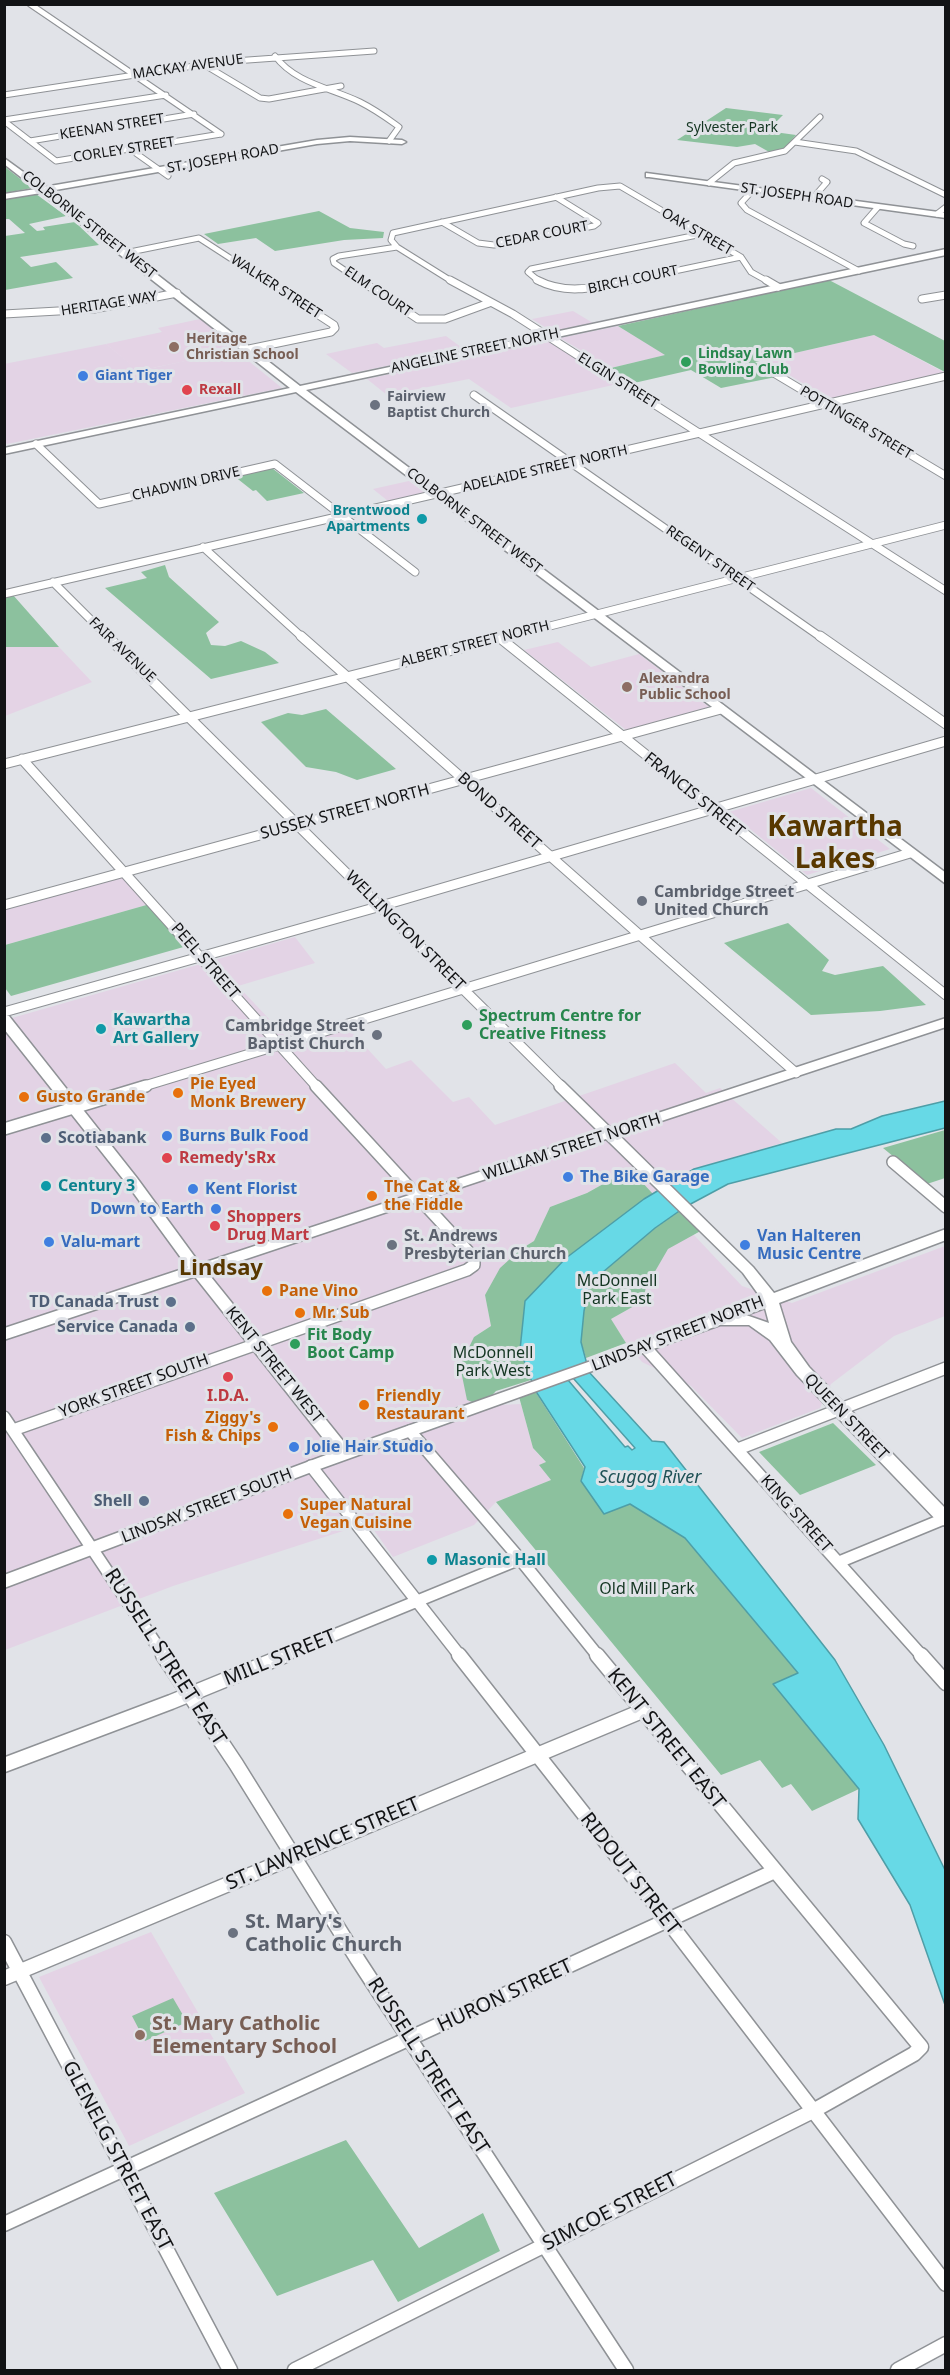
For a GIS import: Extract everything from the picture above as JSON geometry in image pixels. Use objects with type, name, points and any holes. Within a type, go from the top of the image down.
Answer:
[{"type":"main road","name":"ST. JOSEPH ROAD","points":[[4,198],[324,141],[350,139],[402,142]]},
{"type":"main road","name":"COLBORNE STREET WEST","points":[[4,160],[298,388],[945,880]]},
{"type":"main road","name":"ST. JOSEPH ROAD","points":[[649,175],[941,215]]},
{"type":"main road","name":"ANGELINE STREET NORTH","points":[[4,451],[945,252]]},
{"type":"main road","name":"KENT STREET WEST","points":[[4,1018],[197,1270],[345,1454]]},
{"type":"main road","name":"WILLIAM STREET NORTH","points":[[197,1270],[417,1199],[945,1022]]},
{"type":"main road","name":"WELLINGTON STREET","points":[[610,1135],[748,1270],[770,1299]]},
{"type":"main road","name":"LINDSAY STREET NORTH","points":[[410,1431],[607,1361],[945,1234]]},
{"type":"main road","name":"QUEEN STREET","points":[[770,1299],[783,1343],[803,1371],[945,1519]]},
{"type":"main road","points":[[703,1324],[740,1318],[753,1320],[766,1327],[783,1343]]},
{"type":"main road","name":"LINDSAY STREET SOUTH","points":[[4,1581],[94,1550],[311,1466],[410,1431]]},
{"type":"street","points":[[30,4],[194,114]]},
{"type":"street","name":"MACKAY AVENUE","points":[[4,95],[203,64],[275,56],[374,51]]},
{"type":"street","points":[[275,56],[280,64],[323,90],[361,102],[395,124],[399,127],[389,141]]},
{"type":"street","points":[[203,64],[260,98],[269,99],[341,86]]},
{"type":"street","name":"CORLEY STREET","points":[[4,121],[166,95]]},
{"type":"street","name":"CORLEY STREET","points":[[4,121],[56,161],[221,134],[194,114]]},
{"type":"street","name":"KEENAN STREET","points":[[30,141],[194,114]]},
{"type":"street","points":[[709,183],[728,166],[777,155],[785,151],[820,117]]},
{"type":"street","points":[[795,142],[856,152],[945,195]]},
{"type":"street","points":[[130,149],[168,176]]},
{"type":"street","points":[[813,198],[827,182],[822,179]]},
{"type":"street","name":"OAK STREET","points":[[556,197],[610,185],[620,186],[741,257],[751,272],[778,287]]},
{"type":"street","points":[[753,190],[741,203],[747,210],[859,271]]},
{"type":"street","points":[[397,247],[392,240],[393,233],[556,197]]},
{"type":"street","name":"CEDAR COURT","points":[[442,222],[478,243],[494,245],[594,226],[598,223],[556,197]]},
{"type":"street","points":[[878,207],[864,223],[904,244],[913,246]]},
{"type":"street","points":[[941,215],[945,207]]},
{"type":"street","name":"BIRCH COURT","points":[[702,234],[531,268],[528,272],[532,278],[554,287],[578,291],[741,257]]},
{"type":"street","name":"WALKER STREET","points":[[125,253],[200,238],[335,328],[331,332],[249,349]]},
{"type":"street","name":"ELGIN STREET","points":[[397,247],[489,303],[513,314],[945,591]]},
{"type":"street","name":"ELM COURT","points":[[397,247],[339,256],[333,259],[334,263],[418,319],[445,319],[489,303]]},
{"type":"street","name":"HERITAGE WAY","points":[[4,314],[88,310],[177,293]]},
{"type":"street","points":[[922,299],[945,295]]},
{"type":"street","name":"POTTINGER STREET","points":[[767,369],[945,476]]},
{"type":"street","name":"ADELAIDE STREET NORTH","points":[[4,594],[945,376]]},
{"type":"street","name":"REGENT STREET","points":[[474,395],[945,724]]},
{"type":"street","name":"CHADWIN DRIVE","points":[[36,444],[99,504],[275,464],[342,517]]},
{"type":"street","points":[[342,517],[415,572]]},
{"type":"street","name":"ALBERT STREET NORTH","points":[[4,764],[945,525]]},
{"type":"street","name":"BOND STREET","points":[[203,547],[796,1073]]},
{"type":"street","name":"FAIR AVENUE","points":[[53,582],[191,717]]},
{"type":"street","name":"FRANCIS STREET","points":[[500,638],[945,995]]},
{"type":"street","name":"SUSSEX STREET NORTH","points":[[4,905],[721,709]]},
{"type":"street","name":"WELLINGTON STREET","points":[[191,717],[296,825],[610,1135]]},
{"type":"street","points":[[4,1012],[945,739]]},
{"type":"street","name":"PEEL STREET","points":[[22,759],[126,872],[417,1199],[474,1258],[474,1265],[467,1270]]},
{"type":"street","points":[[4,1129],[910,853]]},
{"type":"street","points":[[4,1006],[198,954]]},
{"type":"street","points":[[893,1162],[945,1207]]},
{"type":"street","points":[[4,1334],[197,1270]]},
{"type":"street","name":"YORK STREET SOUTH","points":[[13,1430],[256,1342],[467,1270]]},
{"type":"street","name":"KING STREET","points":[[645,1347],[945,1683]]},
{"type":"street","points":[[738,1449],[945,1368]]},
{"type":"street","name":"RUSSELL STREET EAST","points":[[4,1417],[189,1694],[410,2040],[626,2370]]},
{"type":"street","name":"KENT STREET EAST","points":[[410,1431],[520,1559],[642,1712],[921,2047]]},
{"type":"street","name":"RIDOUT STREET","points":[[311,1466],[668,1921],[945,2284]]},
{"type":"street","points":[[839,1562],[945,1519]]},
{"type":"street","name":"MILL STREET","points":[[4,1765],[189,1694],[520,1559]]},
{"type":"street","name":"ST. LAWRENCE STREET","points":[[4,1978],[642,1712]]},
{"type":"street","name":"HURON STREET","points":[[4,2224],[775,1871]]},
{"type":"street","name":"GLENELG STREET EAST","points":[[4,1942],[230,2370]]},
{"type":"street","name":"SIMCOE STREET","points":[[295,2370],[813,2111],[914,2054],[921,2047]]},
{"type":"street","points":[[898,2370],[945,2344]]},
{"type":"shaded area","points":[[573,311],[593,323],[551,331],[532,319]]},
{"type":"shaded area","name":"Heritage Christian School","points":[[200,319],[242,349],[138,371],[106,344],[162,332],[158,328]]},
{"type":"shaded area","points":[[618,326],[666,355],[611,368],[560,338]]},
{"type":"shaded area","points":[[874,335],[945,373],[831,400],[764,360]]},
{"type":"shaded area","points":[[446,336],[465,350],[352,373],[326,354],[377,343],[384,348]]},
{"type":"shaded area","points":[[554,339],[622,383],[511,408],[469,379],[387,395],[367,379]]},
{"type":"shaded area","points":[[106,344],[139,371],[235,350],[282,388],[7,444],[4,441],[4,364]]},
{"type":"shaded area","points":[[409,481],[425,493],[388,501],[373,489]]},
{"type":"shaded area","name":"Alexandra Public School","points":[[558,642],[591,667],[639,654],[709,707],[626,730],[524,650]]},
{"type":"shaded area","points":[[5,647],[59,647],[92,682],[5,716]]},
{"type":"shaded area","points":[[811,788],[890,849],[807,875],[729,812]]},
{"type":"shaded area","points":[[124,877],[150,904],[5,945],[5,910]]},
{"type":"shaded area","points":[[295,937],[315,963],[238,986],[287,1038],[342,1021],[386,1069],[411,1060],[453,1102],[469,1097],[495,1125],[675,1063],[706,1093],[720,1088],[782,1143],[694,1169],[653,1194],[629,1169],[587,1193],[550,1207],[534,1241],[521,1249],[485,1295],[491,1326],[474,1337],[482,1406],[521,1404],[533,1448],[546,1463],[540,1465],[551,1480],[496,1502],[474,1525],[393,1557],[366,1519],[343,1531],[173,1586],[5,1650],[5,1020]]},
{"type":"shaded area","points":[[693,1234],[742,1286],[792,1303],[945,1246],[945,1316],[894,1336],[831,1384],[820,1408],[742,1438],[691,1386],[642,1362],[626,1343],[611,1319],[643,1301],[646,1287],[667,1249]]},
{"type":"shaded area","name":"St. Mary Catholic Elementary School","points":[[151,1932],[245,2093],[129,2146],[39,1977]]},
{"type":"green space","name":"Sylvester Park","points":[[726,108],[783,115],[767,131],[796,135],[782,151],[771,153],[755,144],[737,147],[677,140]]},
{"type":"green space","points":[[5,167],[32,188],[5,193]]},
{"type":"green space","points":[[36,194],[66,216],[29,224],[37,231],[45,230],[43,227],[75,222],[99,245],[20,257],[31,267],[56,262],[73,278],[5,290],[5,236],[25,233],[9,219],[5,219],[5,200]]},
{"type":"green space","points":[[319,211],[350,228],[384,232],[383,238],[344,240],[275,251],[256,238],[218,244],[204,234]]},
{"type":"green space","points":[[829,280],[945,341],[945,372],[874,335],[755,362],[776,377],[721,388],[691,370],[634,383],[611,368],[665,355],[618,326]]},
{"type":"green space","points":[[272,468],[304,493],[267,501],[256,490],[253,491],[234,476]]},
{"type":"green space","points":[[165,565],[169,577],[219,622],[206,633],[211,645],[225,646],[241,641],[265,652],[279,663],[211,679],[105,588],[147,578],[141,572]]},
{"type":"green space","points":[[13,595],[59,647],[5,647],[4,597]]},
{"type":"green space","points":[[326,709],[396,769],[357,780],[336,772],[306,767],[261,722],[288,713],[302,715]]},
{"type":"green space","points":[[150,904],[187,946],[11,996],[5,988],[5,945]]},
{"type":"green space","points":[[788,923],[829,960],[822,971],[835,975],[883,966],[926,1005],[880,1011],[811,1015],[724,943]]},
{"type":"green space","points":[[945,1130],[945,1178],[927,1184],[883,1148]]},
{"type":"green space","name":"McDonnell Park West","points":[[630,1169],[653,1194],[525,1301],[520,1350],[531,1380],[496,1391],[482,1406],[467,1400],[460,1366],[474,1337],[491,1326],[485,1295],[500,1268],[521,1249],[534,1241],[550,1207],[587,1193]]},
{"type":"green space","name":"McDonnell Park East","points":[[685,1207],[706,1228],[668,1249],[646,1287],[643,1301],[611,1319],[626,1343],[586,1358],[581,1342],[590,1283],[655,1228]]},
{"type":"green space","name":"Old Mill Park","points":[[533,1388],[584,1468],[581,1481],[630,1504],[685,1538],[798,1673],[774,1684],[859,1789],[812,1811],[791,1784],[782,1788],[760,1760],[721,1775],[496,1502],[551,1480],[539,1465],[546,1462],[533,1448],[518,1393]]},
{"type":"green space","points":[[833,1423],[876,1465],[800,1495],[759,1452]]},
{"type":"green space","points":[[173,1998],[187,2022],[145,2041],[132,2016]]},
{"type":"green space","points":[[346,2140],[419,2248],[483,2213],[500,2251],[398,2302],[373,2260],[277,2296],[214,2193]]},
{"type":"water","name":"Scugog River","points":[[945,1101],[945,1128],[728,1184],[685,1207],[655,1228],[590,1283],[581,1342],[589,1372],[652,1441],[664,1442],[835,1660],[884,1745],[945,1870],[945,2005],[910,1905],[858,1819],[859,1789],[773,1684],[798,1673],[685,1538],[630,1504],[604,1514],[581,1481],[585,1467],[535,1390],[520,1350],[525,1301],[566,1258],[644,1199],[694,1169],[836,1129],[851,1129],[882,1116]],"holes":[[[573,1378],[635,1448],[632,1450],[628,1446],[625,1447],[568,1380]]]},
{"type":"place","name":"Heritage Christian School","points":[[174,347]]},
{"type":"place","name":"Lindsay Lawn Bowling Club","points":[[686,362]]},
{"type":"place","name":"Giant Tiger","points":[[83,376]]},
{"type":"place","name":"Rexall","points":[[187,390]]},
{"type":"place","name":"Fairview Baptist Church","points":[[375,405]]},
{"type":"place","name":"Brentwood Apartments","points":[[422,519]]},
{"type":"place","name":"Alexandra Public School","points":[[627,687]]},
{"type":"place","name":"Cambridge Street United Church","points":[[642,901]]},
{"type":"place","name":"Spectrum Centre for Creative Fitness","points":[[467,1025]]},
{"type":"place","name":"Kawartha Art Gallery","points":[[101,1029]]},
{"type":"place","name":"Cambridge Street Baptist Church","points":[[377,1035]]},
{"type":"place","name":"Pie Eyed Monk Brewery","points":[[178,1093]]},
{"type":"place","name":"Gusto Grande","points":[[24,1097]]},
{"type":"place","name":"Burns Bulk Food","points":[[167,1136]]},
{"type":"place","name":"Scotiabank","points":[[46,1138]]},
{"type":"place","name":"Remedy'sRx","points":[[167,1158]]},
{"type":"place","name":"The Bike Garage","points":[[568,1177]]},
{"type":"place","name":"Century 3","points":[[46,1186]]},
{"type":"place","name":"Kent Florist","points":[[193,1189]]},
{"type":"place","name":"The Cat & the Fiddle","points":[[372,1196]]},
{"type":"place","name":"Down to Earth","points":[[216,1209]]},
{"type":"place","name":"Shoppers Drug Mart","points":[[215,1226]]},
{"type":"place","name":"Valu-mart","points":[[49,1242]]},
{"type":"place","name":"St. Andrews Presbyterian Church","points":[[392,1245]]},
{"type":"place","name":"Van Halteren Music Centre","points":[[745,1245]]},
{"type":"place","name":"Pane Vino","points":[[267,1291]]},
{"type":"place","name":"TD Canada Trust","points":[[171,1302]]},
{"type":"place","name":"Mr. Sub","points":[[300,1313]]},
{"type":"place","name":"Service Canada","points":[[190,1327]]},
{"type":"place","name":"Fit Body Boot Camp","points":[[295,1344]]},
{"type":"place","name":"I.D.A.","points":[[228,1377]]},
{"type":"place","name":"Friendly Restaurant","points":[[364,1405]]},
{"type":"place","name":"Ziggy's Fish & Chips","points":[[273,1427]]},
{"type":"place","name":"Jolie Hair Studio","points":[[294,1447]]},
{"type":"place","name":"Shell","points":[[144,1501]]},
{"type":"place","name":"Super Natural Vegan Cuisine","points":[[288,1514]]},
{"type":"place","name":"Masonic Hall","points":[[432,1560]]},
{"type":"place","name":"St. Mary's Catholic Church","points":[[233,1933]]},
{"type":"place","name":"St. Mary Catholic Elementary School","points":[[140,2035]]},
{"type":"district","name":"Kawartha Lakes","points":[[835,844]]},
{"type":"district","name":"Lindsay","points":[[221,1269]]}]
